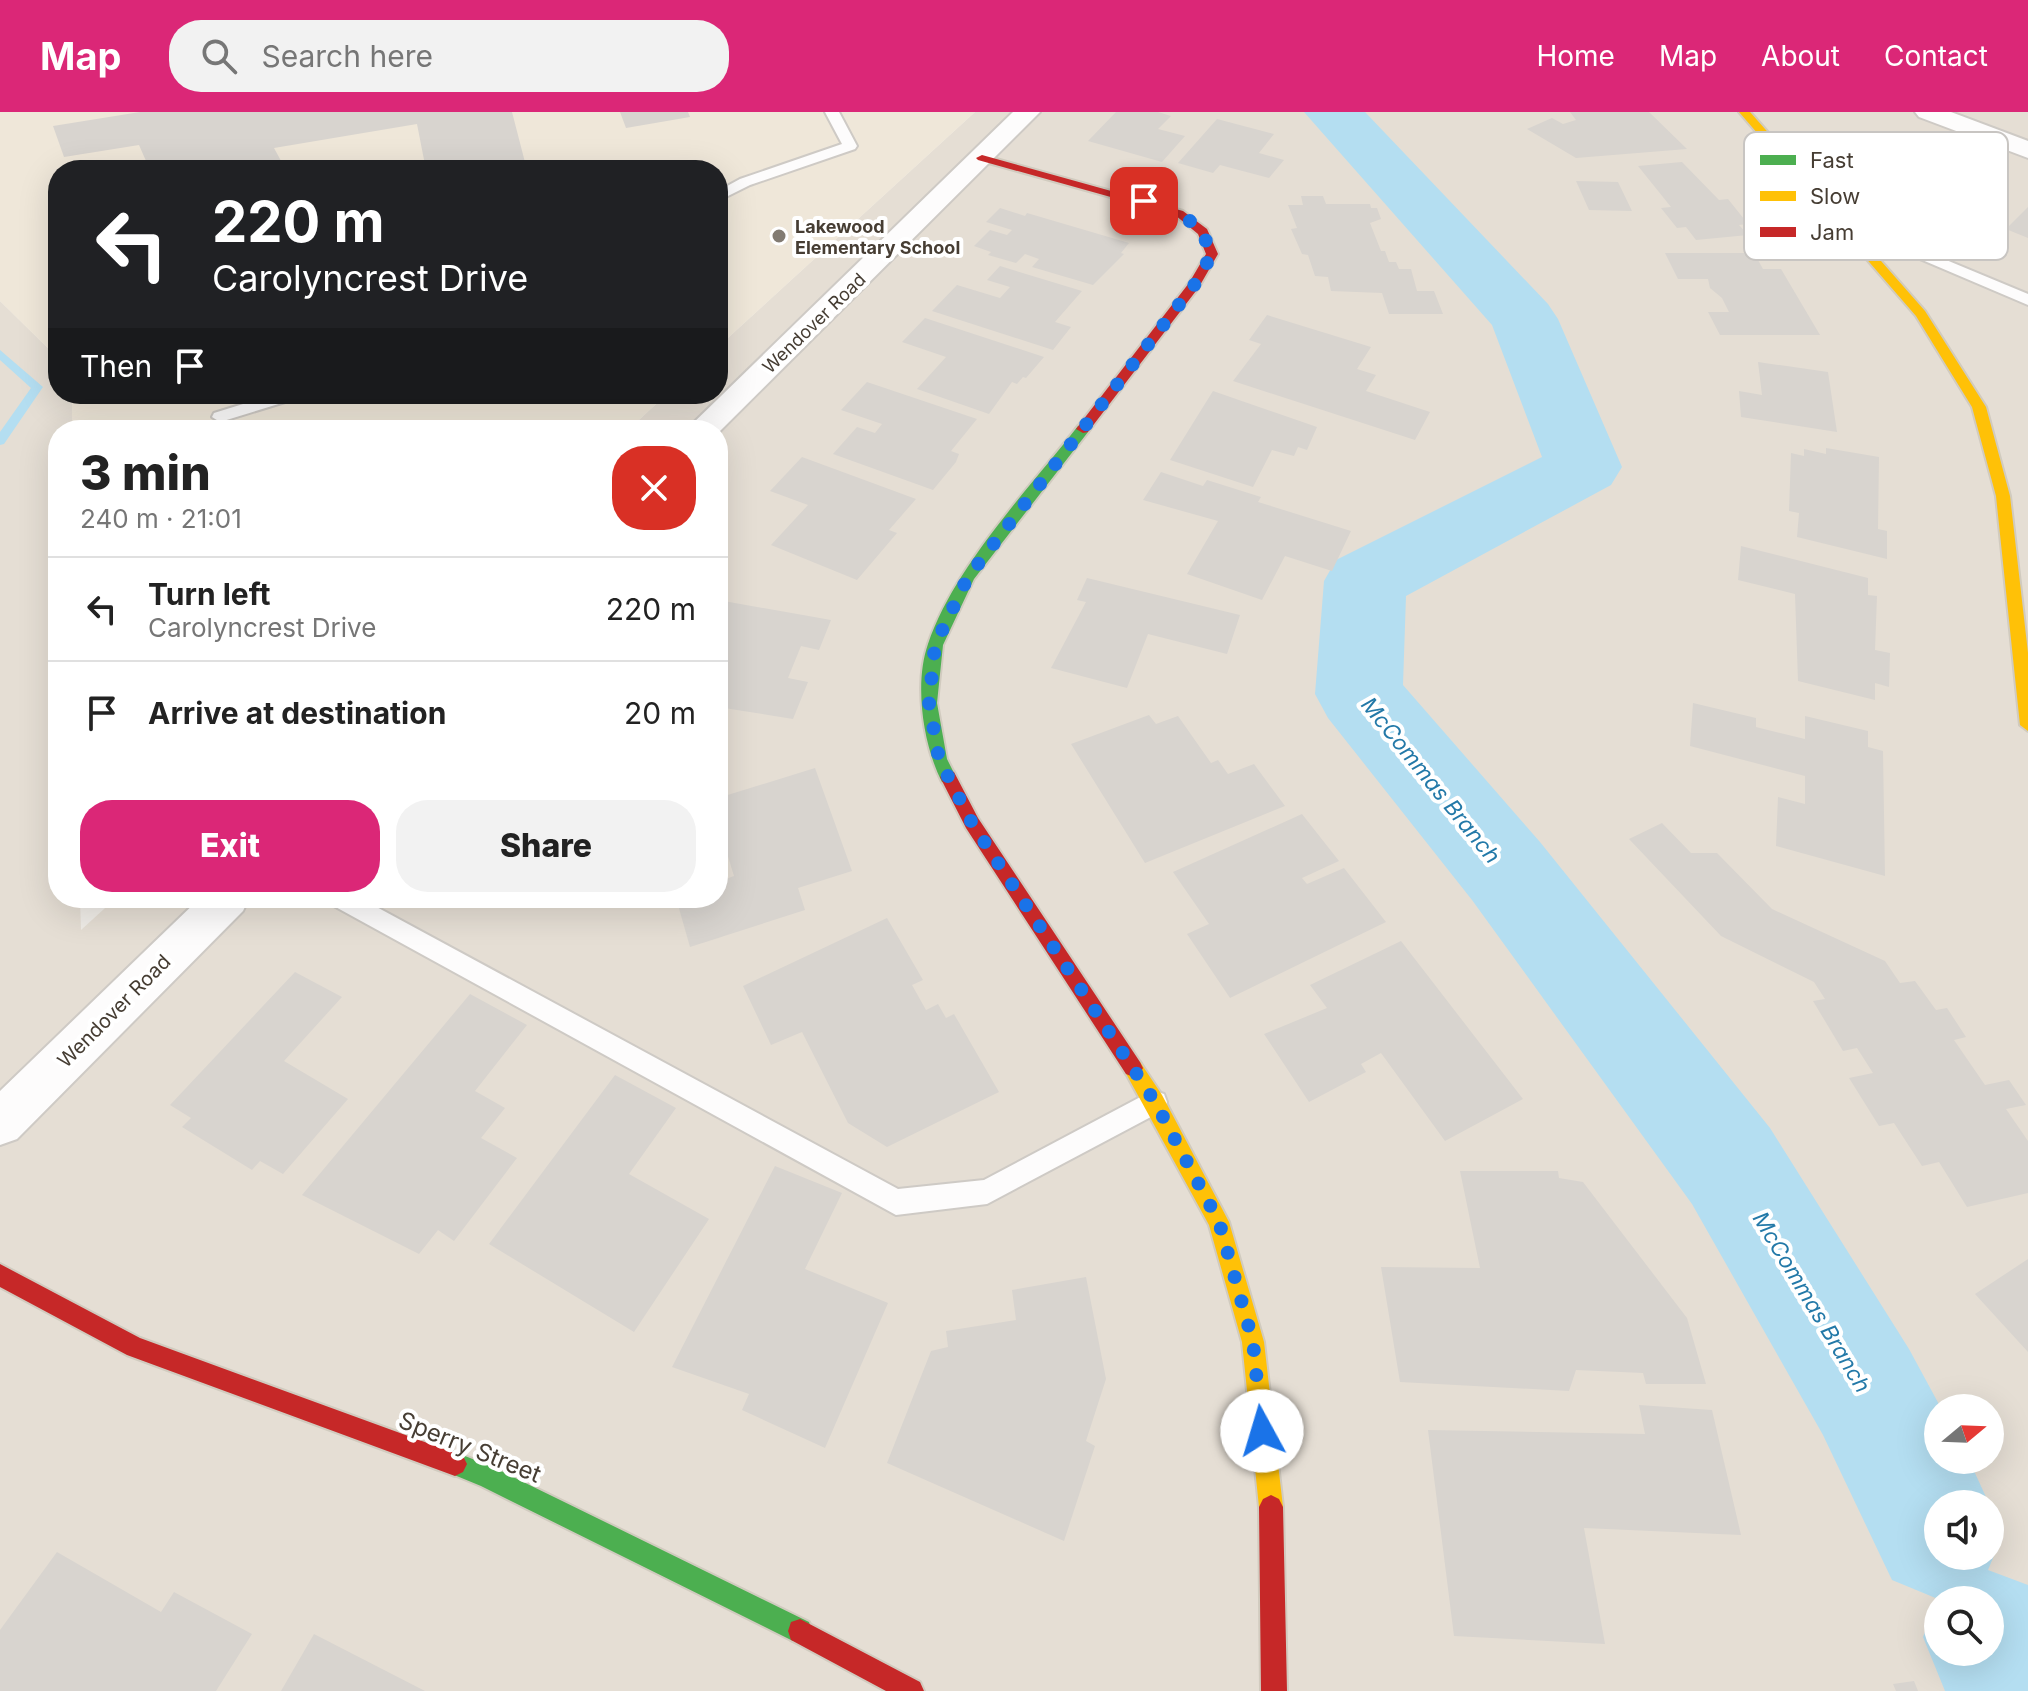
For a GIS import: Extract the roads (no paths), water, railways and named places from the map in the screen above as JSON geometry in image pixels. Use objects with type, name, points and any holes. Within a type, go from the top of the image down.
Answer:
[{"type":"street","name":"Wendover Road","points":[[712,420],[1027,112]]},
{"type":"street","points":[[1744,112],[1761,132]]},
{"type":"street","points":[[1928,112],[1981,132]]},
{"type":"street","points":[[2008,142],[2028,150]]},
{"type":"street","points":[[982,158],[1179,213],[1203,232],[1212,254],[1195,284],[968,577],[935,645],[929,703],[939,759],[972,823],[1155,1102],[1219,1222],[1253,1342],[1272,1520],[1274,1691]]},
{"type":"street","points":[[1873,260],[1921,314],[1979,407],[2016,502],[2028,725]]},
{"type":"street","name":"Wendover Road","points":[[0,1123],[218,908]]},
{"type":"street","name":"Sperry Street","points":[[0,1275],[135,1347],[487,1476],[752,1606],[911,1691]]},
{"type":"lane","points":[[728,191],[745,182],[850,146],[832,112]]},
{"type":"lane","points":[[1933,260],[2028,300]]},
{"type":"lane","points":[[220,417],[261,404]]},
{"type":"lane","points":[[358,908],[896,1202],[987,1192],[1155,1102]]},
{"type":"waterway","name":"McCommas Branch","points":[[1333,112],[1524,319],[1584,467],[1365,581],[1359,694],[1506,871],[1731,1166],[1866,1392],[1924,1506]]},
{"type":"waterway","points":[[0,354],[37,387],[0,441]]},
{"type":"waterway","name":"McCommas Branch","points":[[2004,1665],[2017,1691]]},
{"type":"place","name":"Lakewood Elementary School","points":[[779,236]]}]
